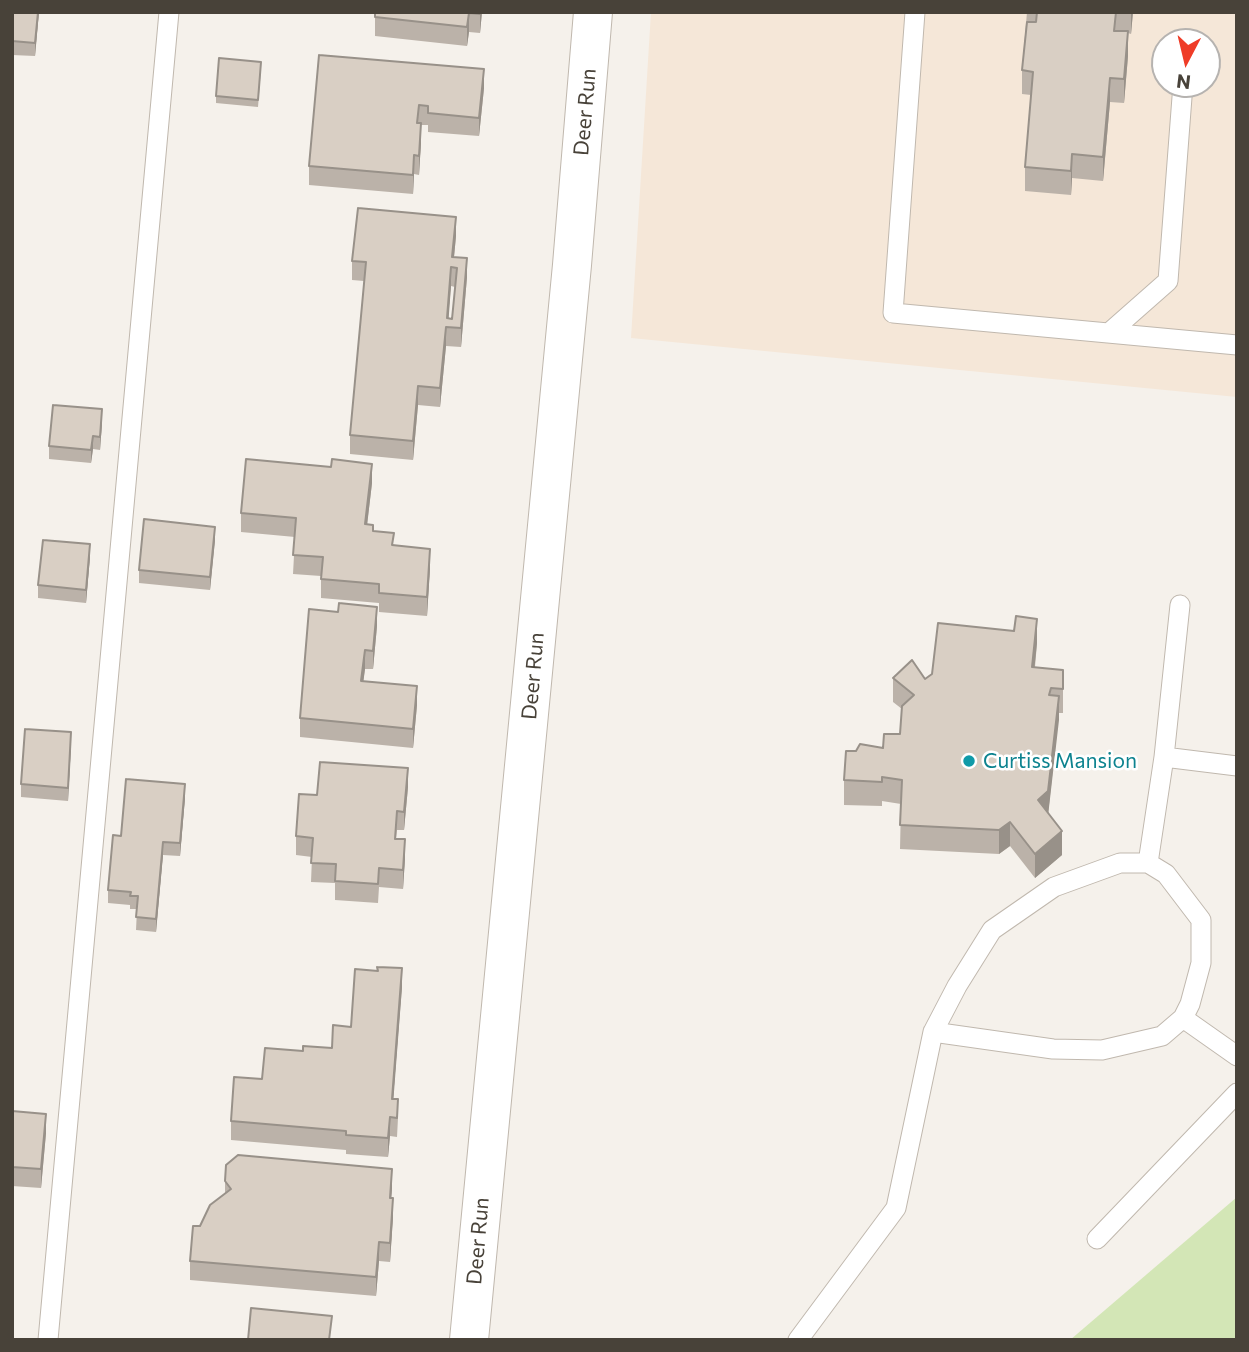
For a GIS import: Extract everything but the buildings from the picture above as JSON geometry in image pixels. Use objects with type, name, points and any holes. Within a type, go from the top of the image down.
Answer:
[{"type":"street","name":"Deer Run","points":[[469,1340],[572,265],[593,12]]},
{"type":"lane","points":[[48,1340],[169,12]]},
{"type":"lane","points":[[915,12],[893,313],[1237,345]]},
{"type":"lane","points":[[1109,333],[1168,281],[1182,98]]},
{"type":"lane","points":[[1148,863],[1164,757],[1180,605]]},
{"type":"lane","points":[[1164,757],[1237,766]]},
{"type":"lane","points":[[798,1340],[896,1208],[933,1032],[957,986],[992,930],[1054,887],[1120,863],[1148,863],[1166,874],[1201,920],[1201,963],[1190,1004],[1183,1018],[1162,1036],[1102,1051],[1053,1049],[933,1032]]},
{"type":"lane","points":[[1183,1018],[1237,1056]]},
{"type":"lane","points":[[1097,1239],[1237,1093]]},
{"type":"shaded area","points":[[651,12],[1237,12],[1237,397],[631,338]]},
{"type":"green space","points":[[1237,1197],[1237,1340],[1070,1340]]},
{"type":"place","name":"Curtiss Mansion","points":[[969,761]]}]
